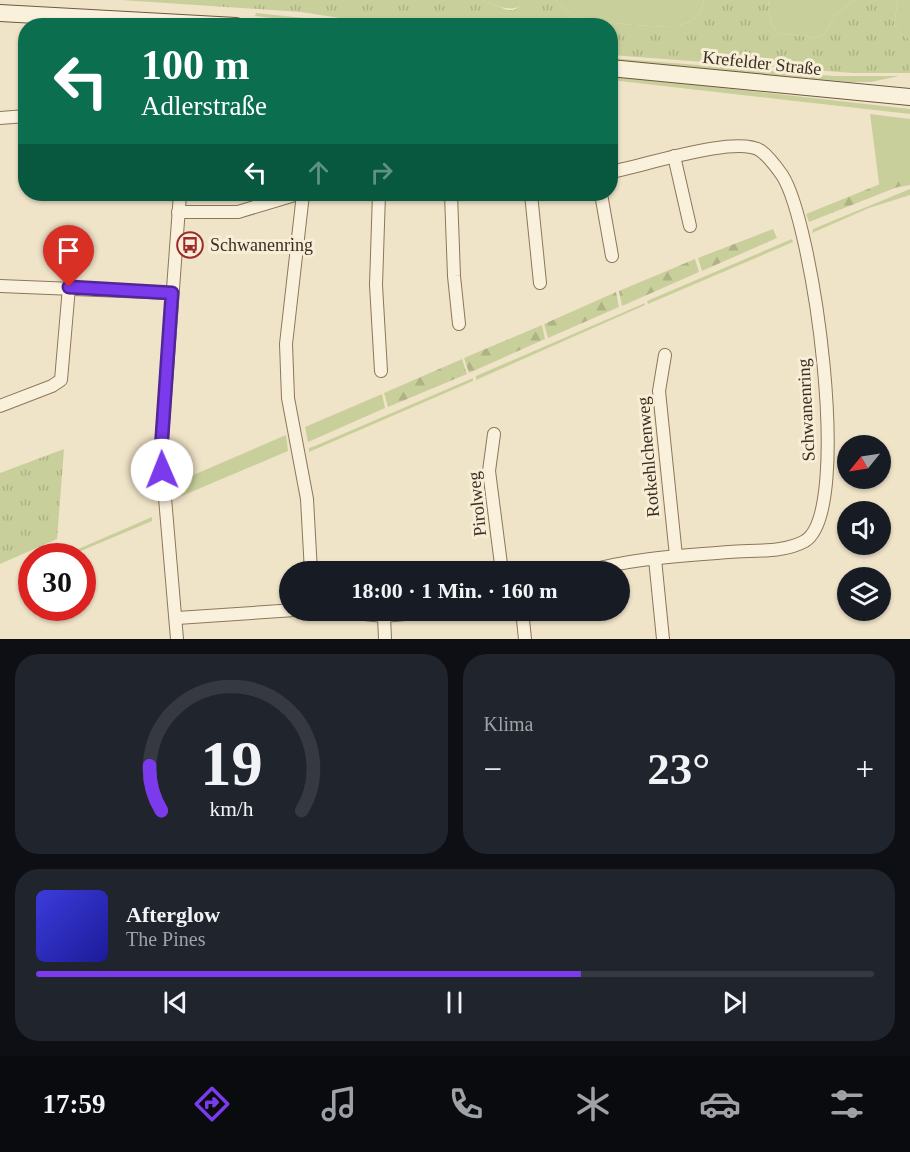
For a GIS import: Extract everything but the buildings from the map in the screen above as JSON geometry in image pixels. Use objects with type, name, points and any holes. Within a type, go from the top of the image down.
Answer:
[{"type":"main road","points":[[0,13],[87,18]]},
{"type":"main road","name":"Krefelder Straße","points":[[618,69],[910,97]]},
{"type":"street","points":[[0,118],[18,117]]},
{"type":"street","name":"Schwanenring","points":[[618,170],[674,156],[740,145],[760,150],[783,176],[813,276],[820,330],[827,465],[820,522],[816,531],[805,541],[788,548],[676,556],[630,564]]},
{"type":"street","points":[[674,156],[690,226]]},
{"type":"street","points":[[177,639],[161,451],[179,201]]},
{"type":"street","points":[[178,212],[238,212],[274,201]]},
{"type":"street","points":[[302,201],[286,344],[288,398],[307,499],[310,561]]},
{"type":"street","points":[[379,201],[376,285],[381,371]]},
{"type":"street","points":[[451,201],[454,276],[459,324]]},
{"type":"street","points":[[532,201],[540,283]]},
{"type":"street","points":[[602,201],[612,256]]},
{"type":"street","points":[[0,286],[69,287],[172,293]]},
{"type":"street","points":[[0,406],[52,386],[60,380],[69,287]]},
{"type":"street","name":"Rotkehlchenweg","points":[[665,355],[659,391],[676,556]]},
{"type":"street","name":"Pirolweg","points":[[494,434],[489,471],[501,561]]},
{"type":"street","points":[[656,559],[663,639]]},
{"type":"street","points":[[177,618],[279,611]]},
{"type":"street","points":[[384,621],[386,639]]},
{"type":"street","points":[[523,621],[525,639]]},
{"type":"green space","points":[[121,0],[482,0],[507,10],[514,10],[529,0],[555,0],[579,18],[340,18],[301,12]]},
{"type":"green space","points":[[482,0],[529,0],[523,5],[506,8]]},
{"type":"green space","points":[[555,0],[704,0],[699,13],[693,20],[672,26],[618,24],[618,18],[575,17]]},
{"type":"green space","points":[[704,0],[768,0],[771,24],[779,33],[817,38],[825,34],[835,15],[855,0],[898,0],[894,24],[901,35],[910,39],[910,73],[853,73],[618,56],[618,24],[672,26],[693,20],[699,13]]},
{"type":"green space","points":[[768,0],[855,0],[835,15],[825,34],[817,38],[779,33],[771,24]]},
{"type":"green space","points":[[898,0],[910,0],[910,39],[901,35],[894,24]]},
{"type":"green space","points":[[256,13],[304,18],[273,18],[255,16]]},
{"type":"green space","points":[[618,59],[835,76],[899,76],[871,82],[618,63]]},
{"type":"green space","points":[[618,76],[910,109],[910,114],[618,81]]},
{"type":"green space","points":[[870,114],[910,119],[910,185],[880,191]]},
{"type":"green space","points":[[910,172],[910,182],[809,222],[806,214]]},
{"type":"green space","points":[[910,189],[910,195],[869,208],[812,233],[813,229]]},
{"type":"green space","points":[[773,229],[777,238],[702,271],[698,258]]},
{"type":"green space","points":[[792,239],[793,242],[648,304],[647,301]]},
{"type":"green space","points":[[695,259],[699,272],[622,306],[619,291]]},
{"type":"green space","points":[[616,292],[619,307],[548,338],[544,324]]},
{"type":"green space","points":[[645,303],[645,305],[476,380],[476,376]]},
{"type":"green space","points":[[542,325],[545,339],[469,373],[464,358]]},
{"type":"green space","points":[[462,359],[467,374],[388,407],[384,393]]},
{"type":"green space","points":[[473,378],[473,381],[309,452],[309,448]]},
{"type":"green space","points":[[382,394],[385,408],[308,442],[305,427]]},
{"type":"green space","points":[[286,435],[288,451],[177,498],[176,453],[177,482]]},
{"type":"green space","points":[[64,449],[57,539],[48,543],[18,543],[18,556],[0,564],[0,473]]},
{"type":"green space","points":[[152,517],[152,521],[96,545],[92,543]]},
{"type":"place","name":"Schwanenring","points":[[190,245]]},
{"type":"route","points":[[69,287],[172,293],[161,451],[162,470]]}]
